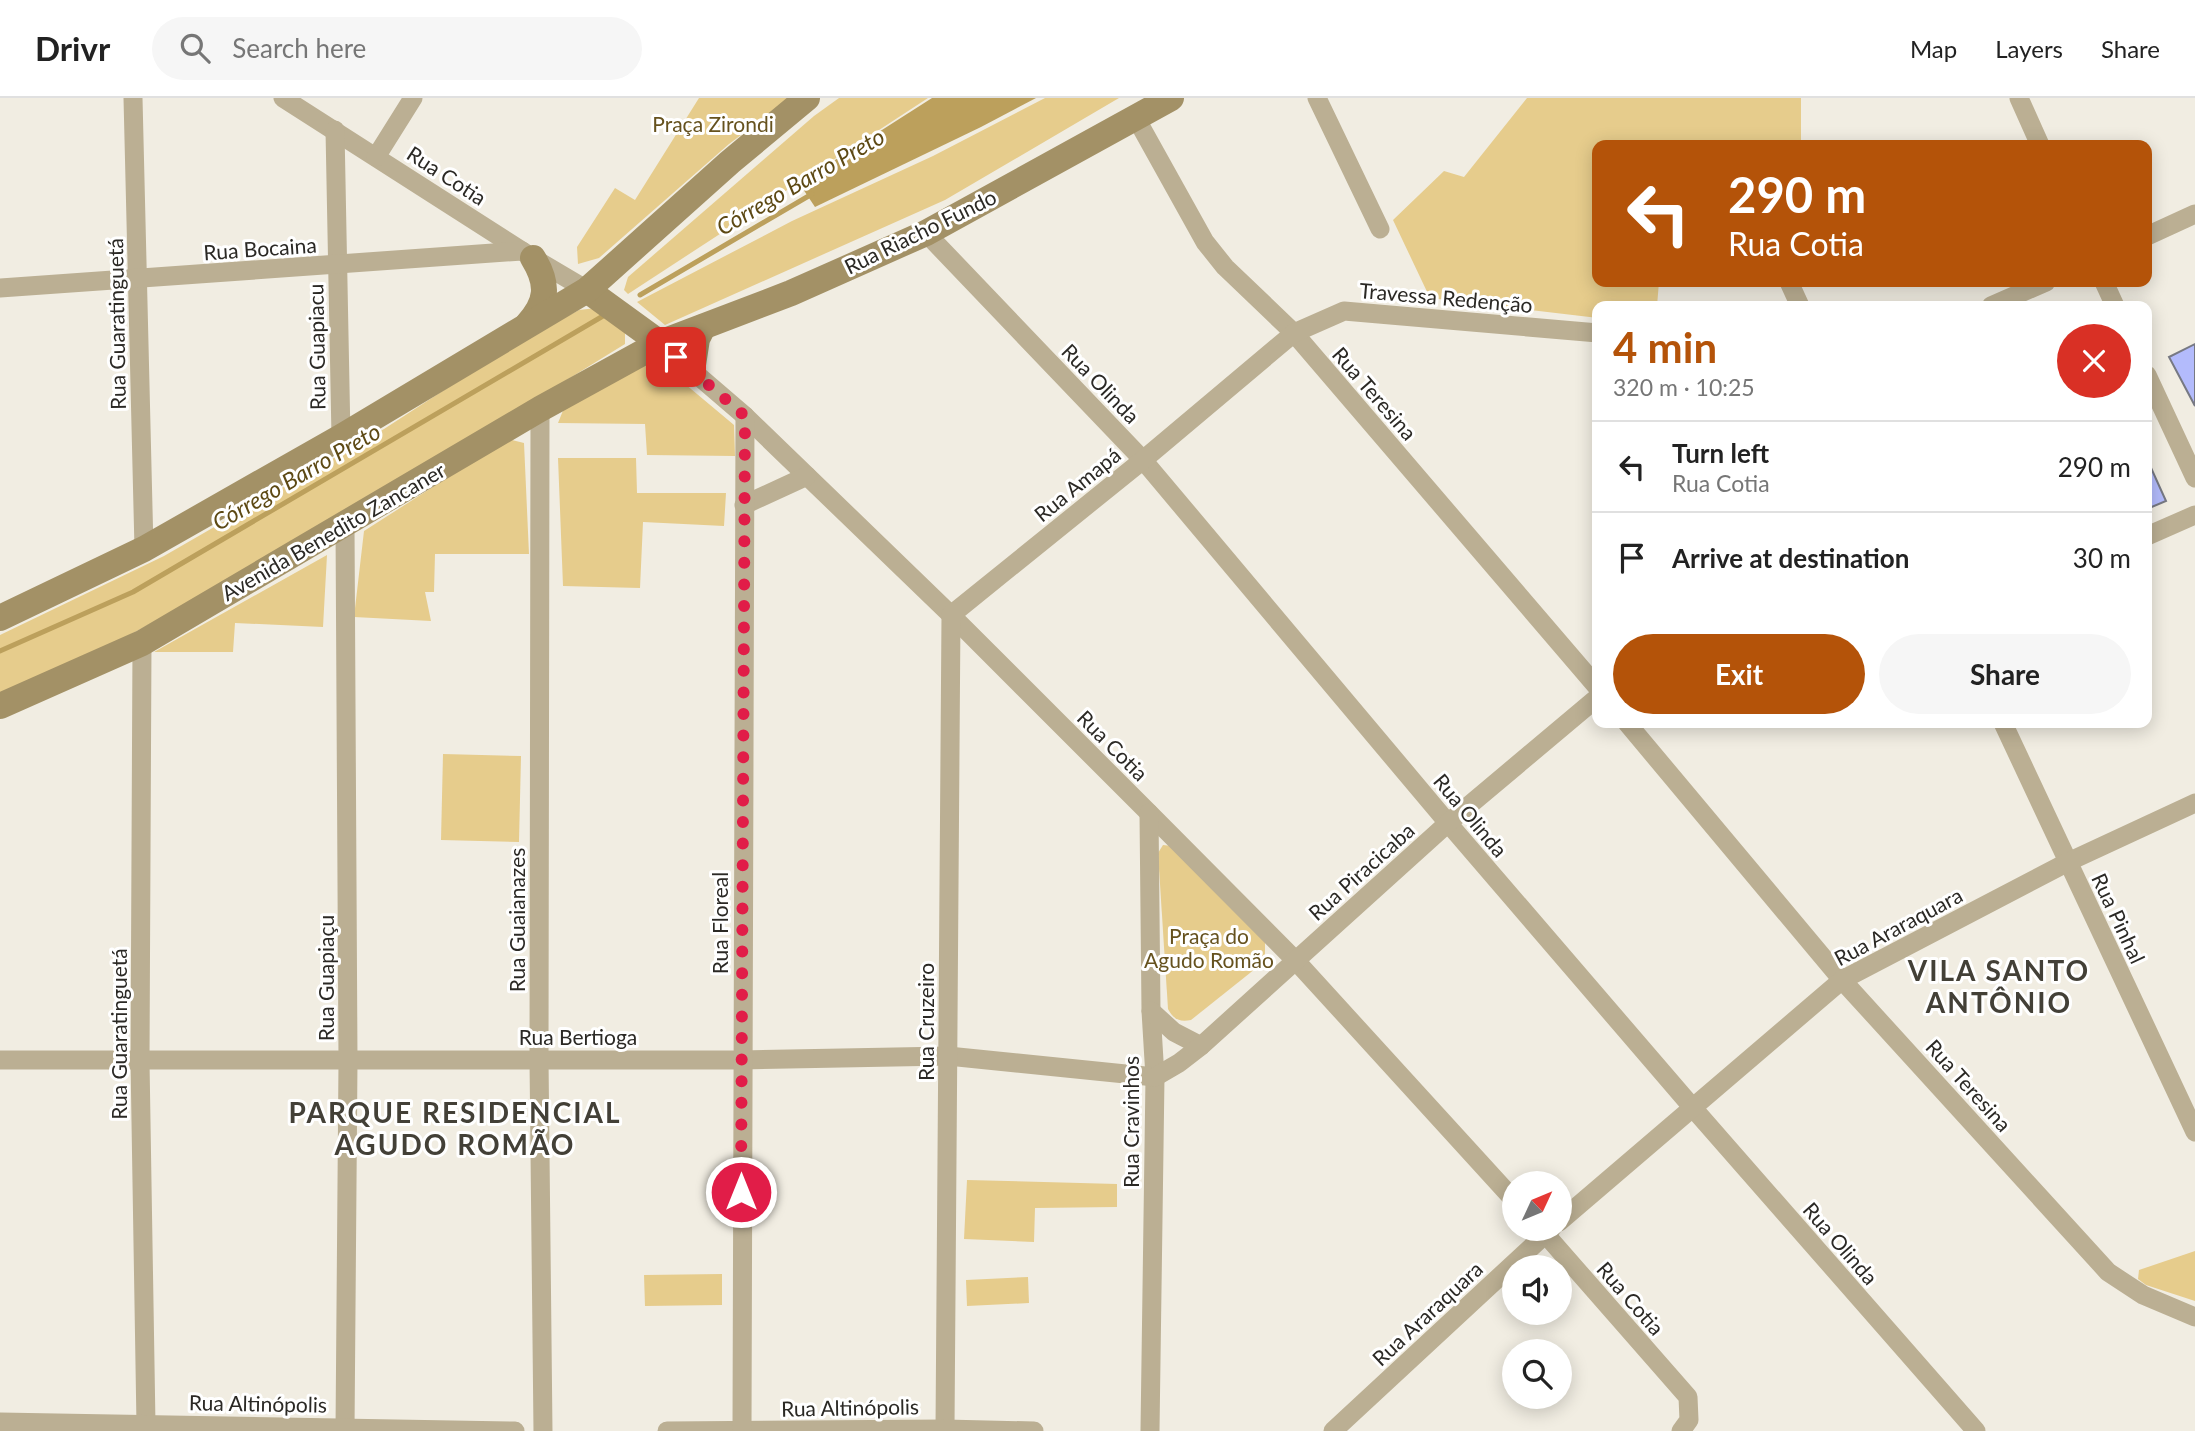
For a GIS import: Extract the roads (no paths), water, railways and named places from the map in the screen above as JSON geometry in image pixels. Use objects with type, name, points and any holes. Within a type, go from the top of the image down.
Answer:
[{"type":"main road","points":[[0,618],[144,549],[341,437],[587,290],[730,162],[807,98]]},
{"type":"main road","name":"Rua Riacho Fundo","points":[[660,343],[791,293],[926,233],[1171,98]]},
{"type":"main road","points":[[527,325],[537,314],[545,285],[541,271],[528,254]]},
{"type":"main road","points":[[587,290],[660,343]]},
{"type":"main road","points":[[692,370],[697,340],[703,327]]},
{"type":"main road","name":"Avenida Benedito Zancaner","points":[[0,706],[142,643],[540,409],[660,343]]},
{"type":"street","name":"Rua Guaratinguetá","points":[[133,98],[144,549]]},
{"type":"street","name":"Rua Cotia","points":[[283,98],[587,290]]},
{"type":"street","points":[[376,157],[413,98]]},
{"type":"street","points":[[1317,98],[1380,229]]},
{"type":"street","points":[[2019,98],[2038,140]]},
{"type":"street","name":"Rua Teresina","points":[[1136,118],[1205,242],[1225,267],[1294,333],[1592,681]]},
{"type":"street","name":"Rua Guapiacu","points":[[335,131],[341,437]]},
{"type":"street","points":[[2152,234],[2195,214]]},
{"type":"street","name":"Rua Olinda","points":[[926,233],[1143,460],[1448,823],[1976,1431]]},
{"type":"street","name":"Rua Bocaina","points":[[0,288],[528,254]]},
{"type":"street","points":[[2002,301],[2035,287]]},
{"type":"street","name":"Travessa Redenção","points":[[1294,333],[1344,311],[1592,332]]},
{"type":"street","name":"Rua Amapá","points":[[951,615],[1143,460],[1294,333]]},
{"type":"street","name":"Rua Cotia","points":[[660,343],[745,416],[951,615],[1149,813],[1296,961],[1502,1187]]},
{"type":"street","points":[[2152,386],[2195,478]]},
{"type":"street","name":"Rua Guaianazes","points":[[540,409],[539,1059],[543,1431]]},
{"type":"street","name":"Rua Floreal","points":[[742,1431],[745,416]]},
{"type":"street","points":[[744,505],[807,476]]},
{"type":"street","points":[[2152,534],[2195,515]]},
{"type":"street","name":"Rua Guapiaçu","points":[[345,525],[348,1061],[345,1429]]},
{"type":"street","name":"Rua Cruzeiro","points":[[945,1429],[951,615]]},
{"type":"street","name":"Rua Guaratinguetá","points":[[142,643],[140,1061],[146,1425]]},
{"type":"street","name":"Rua Piracicaba","points":[[1154,1077],[1201,1046],[1448,823],[1592,702]]},
{"type":"street","name":"Rua Teresina","points":[[1631,728],[1842,980],[2108,1272],[2143,1295],[2195,1317]]},
{"type":"street","name":"Rua Pinhal","points":[[2005,728],[2190,1110],[2195,1132]]},
{"type":"street","name":"Rua Araraquara","points":[[1572,1209],[1842,980],[2068,862],[2195,803]]},
{"type":"street","name":"Rua Cravinhos","points":[[1149,813],[1154,1077],[1150,1431]]},
{"type":"street","points":[[1151,1011],[1174,1032],[1201,1046]]},
{"type":"street","name":"Rua Bertioga","points":[[0,1060],[741,1060],[948,1056],[1154,1077]]},
{"type":"street","name":"Rua Araraquara","points":[[1333,1431],[1535,1241]]},
{"type":"street","name":"Rua Cotia","points":[[1560,1241],[1688,1397],[1689,1420],[1681,1431]]},
{"type":"street","name":"Rua Altinópolis","points":[[0,1422],[515,1431]]},
{"type":"street","name":"Rua Altinópolis","points":[[667,1431],[1034,1431]]},
{"type":"waterway","name":"Córrego Barro Preto","points":[[640,295],[812,194]]},
{"type":"waterway","name":"Córrego Barro Preto","points":[[0,651],[133,592],[603,316]]},
{"type":"district","name":"VILA SANTO ANTÔNIO","points":[[1999,986]]},
{"type":"district","name":"PARQUE RESIDENCIAL AGUDO ROMÃO","points":[[455,1128]]},
{"type":"park label","name":"Praça Zirondi","points":[[713,123]]},
{"type":"park label","name":"Praça do Agudo Romão","points":[[1209,947]]}]
